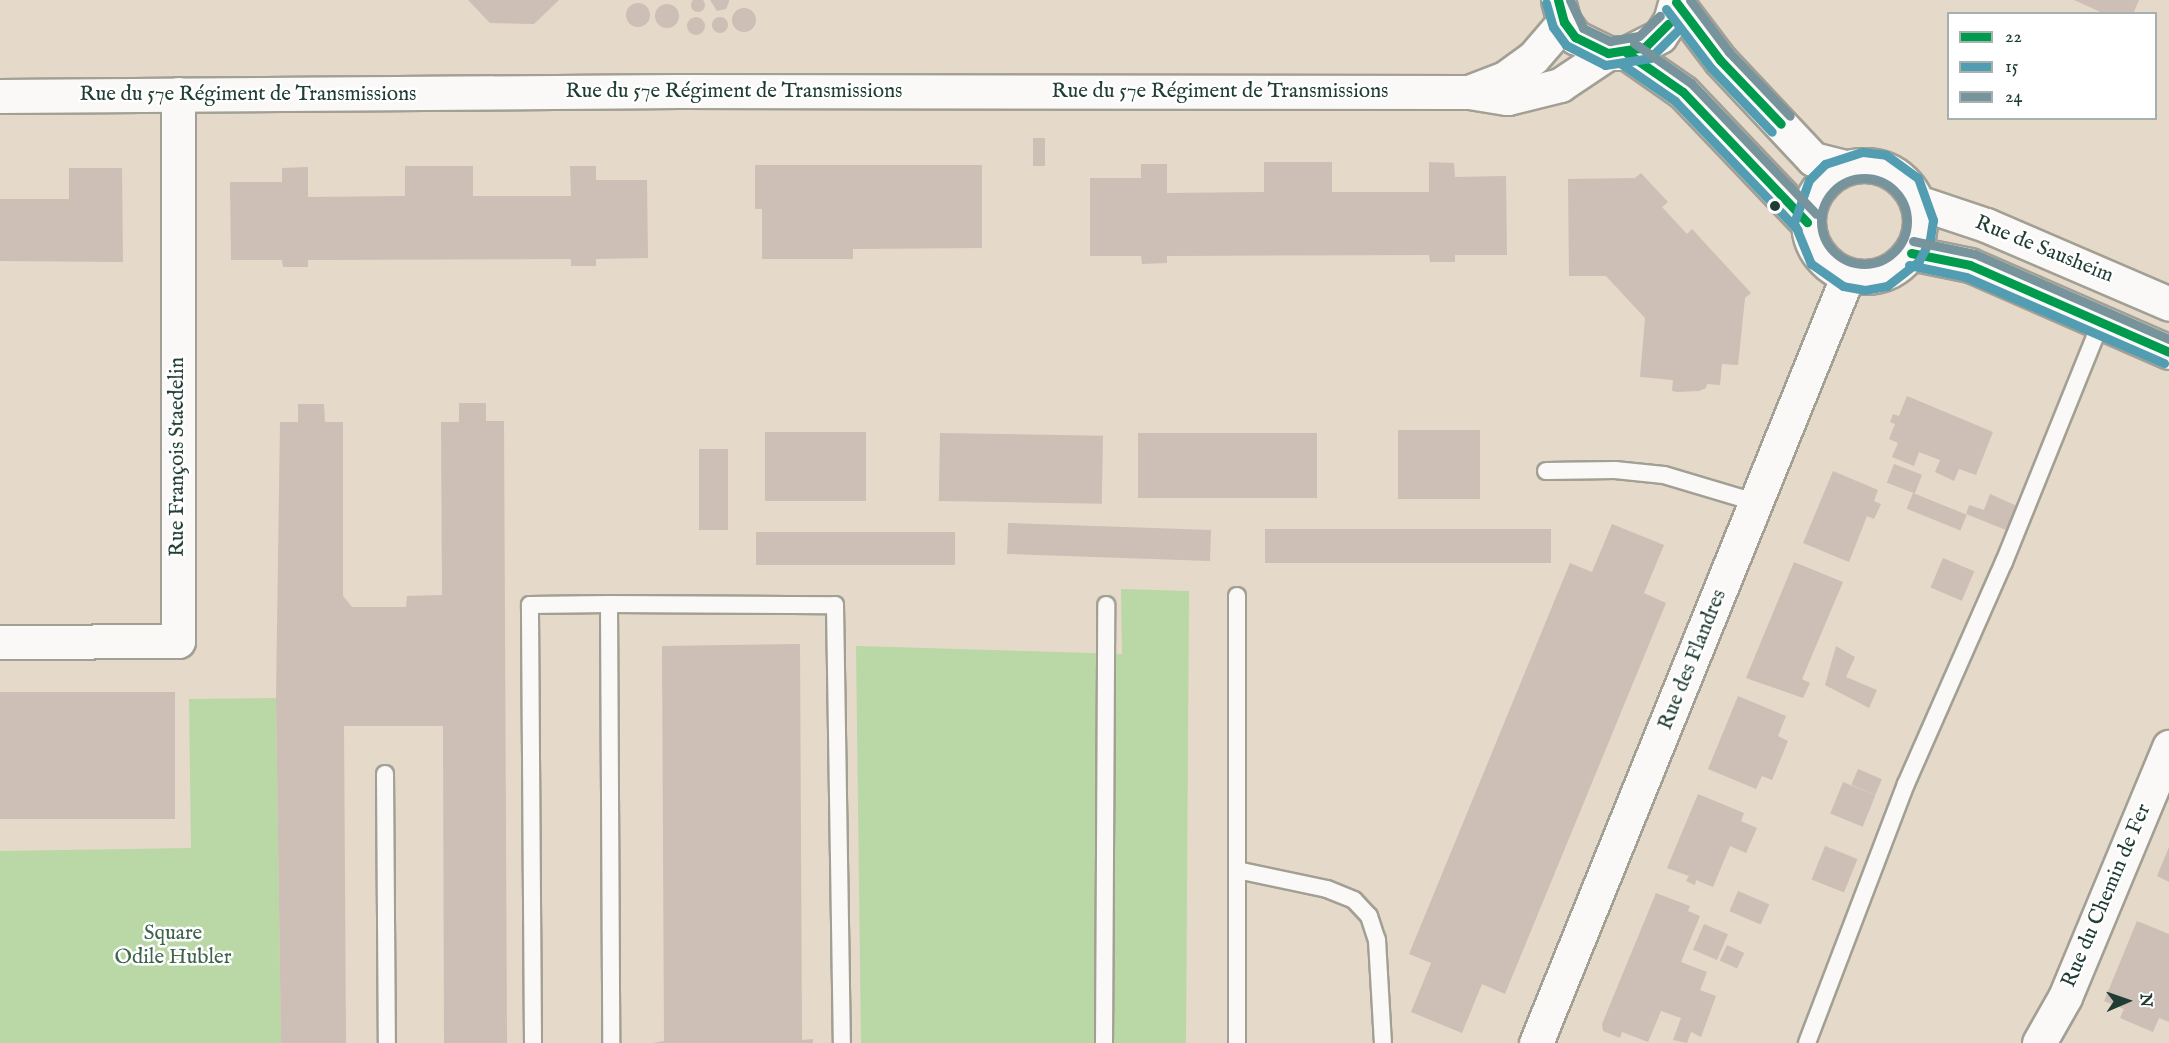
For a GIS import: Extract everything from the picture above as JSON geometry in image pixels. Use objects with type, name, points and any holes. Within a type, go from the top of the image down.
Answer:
[{"type":"main road","name":"Rue du 57e Régiment de Transmissions","points":[[0,96],[1469,92],[1508,98],[1534,94],[1560,85],[1618,53],[1660,36],[1676,1]]},
{"type":"main road","points":[[1561,11],[1575,37],[1618,53],[1683,92],[1808,222],[1819,255],[1832,267],[1848,275],[1882,275],[1911,253],[1921,220],[1910,186],[1881,166],[1846,167],[1813,159],[1720,60],[1676,1]]},
{"type":"main road","name":"Rue du 57e Régiment de Transmissions","points":[[1469,92],[1505,78],[1533,57],[1561,11]]},
{"type":"main road","name":"Rue François Staedelin","points":[[0,642],[178,641],[178,94]]},
{"type":"main road","points":[[1808,222],[1817,188],[1846,167]]},
{"type":"main road","name":"Rue de Sausheim","points":[[1917,202],[1986,225],[2169,304]]},
{"type":"main road","name":"Rue de Sausheim","points":[[1911,253],[1970,265],[2169,352]]},
{"type":"main road","name":"Rue des Flandres","points":[[1536,1043],[1758,503],[1848,275]]},
{"type":"main road","name":"Rue du Chemin de Fer","points":[[2040,1042],[2065,997],[2169,747]]},
{"type":"lane","points":[[1807,1043],[1906,784],[2004,562],[2101,322]]},
{"type":"lane","points":[[1546,471],[1615,470],[1664,475],[1758,503]]},
{"type":"lane","points":[[1237,596],[1237,1043]]},
{"type":"lane","points":[[532,1043],[530,605],[609,604],[835,606],[842,1043]]},
{"type":"lane","points":[[609,604],[611,1043]]},
{"type":"lane","points":[[1104,1043],[1106,605]]},
{"type":"lane","points":[[385,774],[387,1043]]},
{"type":"lane","points":[[1237,870],[1327,889],[1354,900],[1369,916],[1377,940],[1383,1043]]},
{"type":"green space","points":[[1121,589],[1189,591],[1186,1043],[861,1043],[856,646],[1122,654]]},
{"type":"green space","name":"Square Odile Hubler","points":[[276,698],[281,1043],[0,1043],[0,851],[191,848],[189,699]]},
{"type":"building","points":[[701,-1],[704,2],[703,10],[698,12],[693,10],[691,5],[693,0]]},
{"type":"building","points":[[468,0],[559,0],[534,24],[490,23]]},
{"type":"building","points":[[710,0],[729,0],[729,2],[726,9],[717,11]]},
{"type":"building","points":[[2074,0],[2139,0],[2134,12],[2101,12]]},
{"type":"building","points":[[638,3],[647,6],[650,15],[647,24],[638,27],[629,24],[626,15],[629,6]]},
{"type":"building","points":[[667,4],[676,7],[679,16],[676,25],[667,28],[658,25],[655,16],[658,7]]},
{"type":"building","points":[[744,8],[753,11],[756,20],[753,29],[744,32],[735,29],[732,20],[735,11]]},
{"type":"building","points":[[692,17],[700,17],[705,22],[703,33],[692,35],[687,30],[687,22]]},
{"type":"building","points":[[720,17],[726,19],[728,25],[726,31],[720,33],[714,31],[712,25],[714,19]]},
{"type":"building","points":[[1033,138],[1045,138],[1045,166],[1033,166]]},
{"type":"building","points":[[1264,162],[1332,162],[1332,192],[1429,192],[1429,162],[1454,163],[1455,177],[1506,176],[1507,255],[1455,255],[1455,262],[1430,262],[1429,255],[1167,256],[1167,263],[1142,264],[1141,256],[1090,256],[1090,178],[1141,178],[1141,164],[1167,164],[1167,193],[1264,192]]},
{"type":"building","points":[[755,165],[982,165],[982,248],[853,249],[853,259],[762,259],[762,209],[755,209]]},
{"type":"building","points":[[405,166],[473,166],[473,196],[571,196],[570,166],[596,166],[596,180],[647,180],[648,258],[596,259],[596,266],[571,266],[571,259],[308,260],[308,267],[283,267],[282,260],[231,260],[230,182],[282,182],[282,168],[308,167],[308,197],[405,196]]},
{"type":"building","points":[[69,168],[122,168],[123,262],[0,261],[0,199],[69,199]]},
{"type":"building","points":[[1641,173],[1668,202],[1662,207],[1687,234],[1692,229],[1751,293],[1745,298],[1738,365],[1722,364],[1720,385],[1707,384],[1706,388],[1699,391],[1677,392],[1672,391],[1673,380],[1640,377],[1645,318],[1606,276],[1569,276],[1568,179],[1635,178]]},
{"type":"building","points":[[1907,396],[1993,432],[1976,475],[1959,469],[1954,481],[1935,472],[1940,460],[1919,452],[1914,466],[1892,457],[1898,443],[1889,439],[1895,424],[1890,422],[1893,414],[1899,416]]},
{"type":"building","points":[[459,403],[486,403],[486,421],[504,421],[507,1043],[444,1043],[443,726],[344,726],[346,1043],[281,1043],[276,698],[280,422],[298,422],[298,404],[324,404],[325,422],[343,422],[343,596],[352,607],[406,607],[407,596],[442,595],[441,422],[459,422]]},
{"type":"building","points":[[1398,430],[1480,430],[1480,499],[1398,499]]},
{"type":"building","points":[[765,432],[866,432],[866,501],[765,501]]},
{"type":"building","points":[[940,433],[1103,436],[1102,504],[939,501]]},
{"type":"building","points":[[1138,433],[1317,433],[1317,498],[1138,498]]},
{"type":"building","points":[[699,449],[728,449],[728,530],[699,530]]},
{"type":"building","points":[[1894,464],[1922,475],[1915,493],[1887,483]]},
{"type":"building","points":[[1833,471],[1878,490],[1874,501],[1881,504],[1874,519],[1867,516],[1849,562],[1803,543]]},
{"type":"building","points":[[1913,493],[1967,515],[1960,530],[1907,509]]},
{"type":"building","points":[[1990,494],[2017,506],[2006,530],[1966,514],[1969,505],[1984,510]]},
{"type":"building","points":[[1008,523],[1211,530],[1210,561],[1007,554]]},
{"type":"building","points":[[1612,524],[1664,545],[1644,593],[1666,603],[1505,994],[1482,984],[1462,1033],[1411,1012],[1431,963],[1409,954],[1570,563],[1592,572]]},
{"type":"building","points":[[1265,529],[1551,529],[1551,563],[1265,563]]},
{"type":"building","points":[[756,532],[955,532],[955,565],[756,565]]},
{"type":"building","points":[[1943,558],[1974,571],[1962,601],[1930,587]]},
{"type":"building","points":[[1794,562],[1843,582],[1802,679],[1810,683],[1803,698],[1746,678]]},
{"type":"building","points":[[800,644],[802,1040],[813,1039],[813,1043],[653,1043],[664,1041],[662,646]]},
{"type":"building","points":[[1836,646],[1855,657],[1846,677],[1877,690],[1869,708],[1825,685]]},
{"type":"building","points":[[0,692],[175,692],[175,819],[0,819]]},
{"type":"building","points":[[1738,696],[1786,716],[1778,736],[1788,741],[1772,780],[1762,776],[1756,789],[1708,769]]},
{"type":"building","points":[[1858,769],[1882,779],[1875,795],[1851,785]]},
{"type":"building","points":[[1843,782],[1875,795],[1863,827],[1830,814]]},
{"type":"building","points":[[1698,794],[1744,813],[1741,821],[1757,828],[1746,853],[1730,846],[1713,887],[1696,880],[1695,885],[1686,881],[1689,876],[1667,868]]},
{"type":"building","points":[[1825,846],[1857,859],[1844,892],[1812,879]]},
{"type":"building","points":[[2169,847],[2169,882],[2157,876]]},
{"type":"building","points":[[1738,891],[1769,904],[1761,925],[1729,911]]},
{"type":"building","points":[[1656,893],[1690,906],[1688,911],[1700,916],[1681,962],[1707,972],[1700,990],[1716,996],[1701,1037],[1691,1032],[1687,1043],[1673,1040],[1681,1018],[1661,1011],[1648,1042],[1622,1032],[1620,1038],[1603,1031],[1602,1024]]},
{"type":"building","points":[[2137,921],[2169,934],[2169,1022],[2159,1018],[2153,1032],[2120,1018],[2124,1009],[2104,1001]]},
{"type":"building","points":[[1704,924],[1728,934],[1717,960],[1693,950]]},
{"type":"building","points":[[1727,945],[1744,953],[1737,968],[1720,960]]},
{"type":"transit line","name":"22","points":[[1558,0],[1564,22],[1575,37],[1608,53],[1645,47],[1668,24]]},
{"type":"transit line","name":"24","points":[[1570,0],[1583,28],[1610,41],[1639,36],[1660,16]]},
{"type":"transit line","name":"24","points":[[1690,0],[1729,52],[1790,116]]},
{"type":"transit line","name":"22","points":[[1676,2],[1720,60],[1781,124]]},
{"type":"transit line","name":"15","points":[[1546,3],[1553,27],[1566,45],[1605,65],[1650,58],[1676,32]]},
{"type":"transit line","name":"15","points":[[1666,9],[1711,68],[1772,132]]},
{"type":"transit line","name":"24","points":[[1634,43],[1691,83],[1816,214]]},
{"type":"transit line","name":"22","points":[[1627,53],[1683,92],[1807,222]]},
{"type":"transit line","name":"15","points":[[1620,63],[1675,101],[1798,230]]},
{"type":"transit line","name":"15","points":[[1795,220],[1809,180],[1825,164],[1863,152],[1886,155],[1918,178],[1933,220],[1930,240],[1919,261],[1887,286],[1865,290],[1843,286],[1811,264],[1795,225]]},
{"type":"transit line","name":"24","points":[[1864,178],[1888,185],[1900,197],[1907,221],[1900,245],[1888,257],[1864,264],[1840,257],[1828,245],[1821,221],[1828,197],[1840,185],[1864,178]]},
{"type":"transit line","name":"24","points":[[1913,241],[1975,254],[2169,339]]},
{"type":"transit line","name":"22","points":[[1911,253],[1970,265],[2169,352]]},
{"type":"transit line","name":"15","points":[[1909,265],[1966,277],[2164,363]]}]
